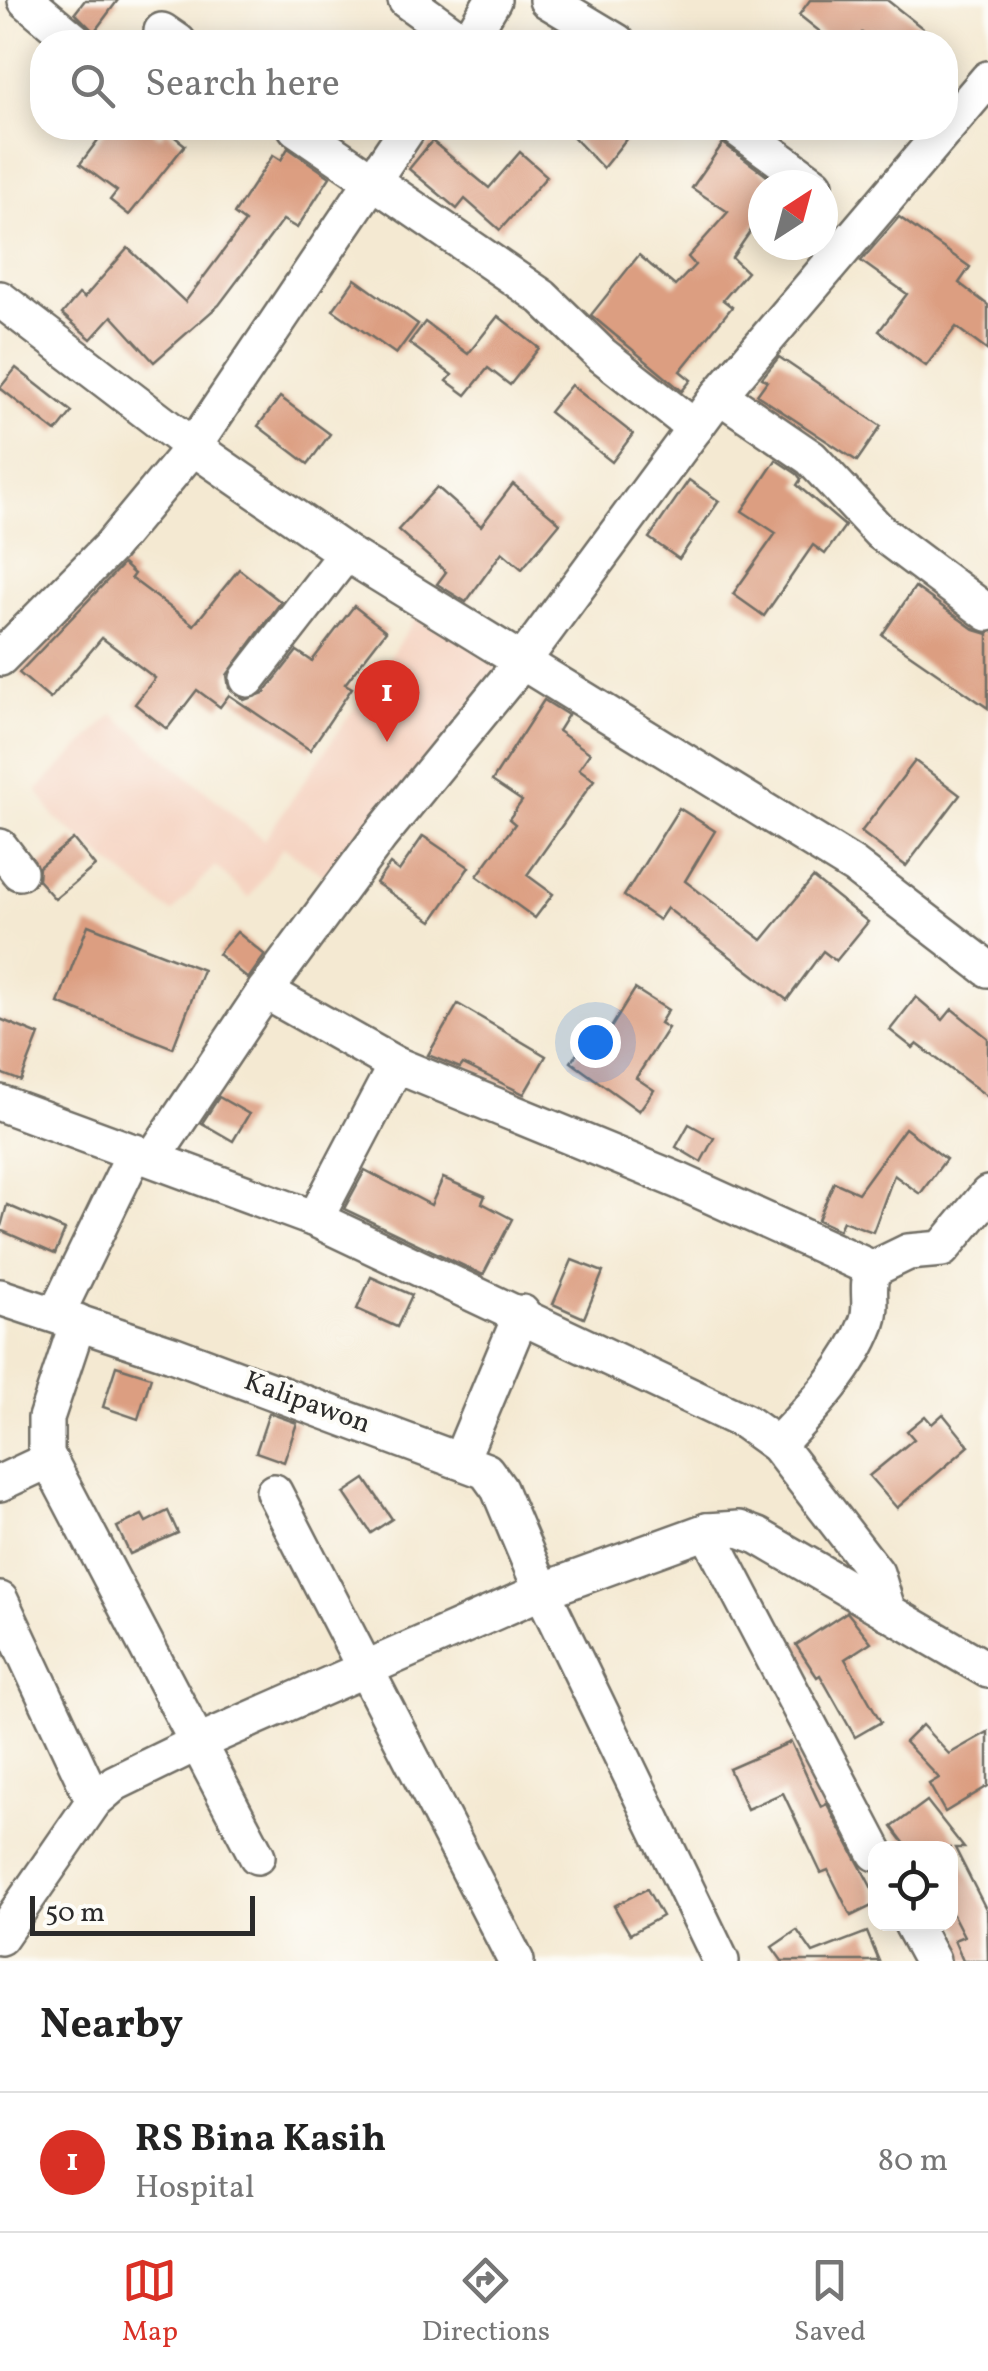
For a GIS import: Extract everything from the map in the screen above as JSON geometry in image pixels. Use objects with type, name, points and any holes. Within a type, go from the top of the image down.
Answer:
[{"type":"street","points":[[26,0],[62,30]]},
{"type":"street","points":[[406,0],[449,30]]},
{"type":"street","points":[[474,30],[493,0]]},
{"type":"street","points":[[547,0],[597,30]]},
{"type":"street","points":[[958,115],[988,80]]},
{"type":"street","points":[[312,140],[542,297],[602,355],[695,428]]},
{"type":"street","points":[[0,658],[110,547],[193,447],[400,140]]},
{"type":"street","points":[[753,140],[795,170]]},
{"type":"street","points":[[257,1856],[49,1460],[44,1438],[46,1418],[67,1319],[144,1155],[379,838],[520,663],[718,395],[936,140]]},
{"type":"street","points":[[838,201],[866,222]]},
{"type":"street","points":[[0,299],[193,447],[346,553],[854,866],[988,969]]},
{"type":"street","points":[[718,395],[811,458],[880,532],[988,613]]},
{"type":"street","points":[[248,678],[346,553]]},
{"type":"street","points":[[265,991],[396,1065],[679,1181],[873,1269]]},
{"type":"street","points":[[316,1219],[396,1065]]},
{"type":"street","points":[[0,1103],[316,1219],[522,1313],[745,1422],[777,1445],[876,1573],[888,1612]]},
{"type":"street","points":[[777,1445],[817,1402],[851,1354],[868,1320],[866,1286],[873,1269],[922,1248],[942,1249],[988,1194]]},
{"type":"street","name":"Kalipawon","points":[[0,1297],[486,1471],[499,1489],[542,1591],[721,1961]]},
{"type":"street","points":[[461,1459],[522,1313]]},
{"type":"street","points":[[0,1483],[49,1460]]},
{"type":"street","points":[[274,1492],[516,1961]]},
{"type":"street","points":[[0,1937],[94,1801],[115,1784],[197,1743],[542,1591],[707,1531],[738,1528],[758,1536],[988,1670]]},
{"type":"street","points":[[707,1531],[870,1841]]},
{"type":"street","points":[[0,1600],[94,1801]]},
{"type":"street","points":[[916,1931],[932,1961]]},
{"type":"shaded area","points":[[420,612],[503,660],[338,885],[283,847],[249,898],[215,866],[172,913],[55,818],[37,790],[113,714],[264,840]]},
{"type":"building","points":[[85,0],[118,0],[96,30],[75,13]]},
{"type":"building","points":[[810,0],[887,0],[925,30],[818,30],[799,15]]},
{"type":"building","points":[[98,140],[179,140],[185,145],[129,215],[110,200],[117,191],[80,164]]},
{"type":"building","points":[[576,140],[625,140],[603,168]]},
{"type":"building","points":[[432,141],[489,188],[520,152],[547,176],[500,230],[465,199],[457,209],[409,169]]},
{"type":"building","points":[[723,143],[759,170],[748,170],[748,235],[732,258],[747,272],[723,300],[732,307],[680,371],[691,380],[682,391],[591,315],[639,255],[675,286],[695,265],[688,257],[728,212],[692,188]]},
{"type":"building","points":[[288,148],[330,177],[297,228],[283,220],[219,305],[154,362],[112,316],[91,339],[62,314],[79,294],[84,298],[128,248],[185,302],[245,222],[234,214],[273,155],[281,160]]},
{"type":"building","points":[[899,217],[970,267],[959,283],[988,305],[988,351],[956,327],[926,366],[879,331],[907,294],[861,261]]},
{"type":"building","points":[[355,279],[418,324],[396,354],[333,310]]},
{"type":"building","points":[[498,316],[539,348],[510,385],[488,368],[466,395],[447,381],[452,375],[409,343],[425,322],[468,354]]},
{"type":"building","points":[[779,357],[881,426],[857,461],[757,395],[767,381],[762,378]]},
{"type":"building","points":[[16,368],[72,412],[56,432],[0,388]]},
{"type":"building","points":[[571,385],[633,434],[612,462],[549,412]]},
{"type":"building","points":[[280,397],[330,434],[308,464],[258,426]]},
{"type":"building","points":[[776,460],[797,474],[801,479],[797,485],[845,526],[825,554],[813,545],[764,616],[733,594],[776,533],[742,511]]},
{"type":"building","points":[[689,480],[719,501],[679,559],[649,538]]},
{"type":"building","points":[[513,484],[560,523],[522,569],[502,552],[466,602],[437,584],[446,572],[398,530],[437,487],[481,526]]},
{"type":"building","points":[[123,564],[134,574],[131,578],[194,625],[239,569],[281,602],[227,675],[229,688],[244,700],[264,693],[297,651],[312,661],[354,606],[386,631],[345,684],[352,688],[310,750],[229,695],[220,707],[197,690],[167,729],[135,704],[155,678],[102,638],[50,699],[19,673]]},
{"type":"building","points":[[915,587],[975,630],[988,634],[988,708],[882,635]]},
{"type":"building","points":[[544,700],[568,715],[558,731],[590,753],[579,769],[594,780],[527,875],[553,894],[535,918],[477,876],[515,824],[509,819],[522,801],[492,781]]},
{"type":"building","points":[[915,761],[960,795],[906,866],[861,832]]},
{"type":"building","points":[[679,808],[715,831],[685,881],[762,940],[813,878],[868,922],[836,961],[823,951],[787,1000],[667,908],[659,920],[624,896]]},
{"type":"building","points":[[423,836],[469,867],[432,921],[376,883],[390,864],[399,871]]},
{"type":"building","points":[[73,839],[95,866],[55,899],[38,880],[39,867]]},
{"type":"building","points":[[88,925],[203,970],[173,1048],[58,1003]]},
{"type":"building","points":[[237,932],[265,955],[248,979],[218,954]]},
{"type":"building","points":[[635,989],[668,1010],[660,1023],[668,1028],[636,1078],[654,1090],[639,1111],[571,1062],[584,1043],[596,1052]]},
{"type":"building","points":[[916,997],[943,1020],[952,1009],[988,1038],[988,1097],[917,1044],[913,1048],[890,1030]]},
{"type":"building","points":[[458,1004],[546,1056],[524,1094],[463,1064],[460,1068],[428,1055]]},
{"type":"building","points":[[0,1019],[39,1035],[21,1081],[0,1073]]},
{"type":"building","points":[[219,1097],[249,1114],[233,1141],[202,1123]]},
{"type":"building","points":[[689,1124],[714,1138],[701,1162],[676,1147]]},
{"type":"building","points":[[905,1128],[946,1159],[920,1194],[894,1175],[873,1232],[843,1221],[839,1230],[818,1220],[834,1182],[858,1193]]},
{"type":"building","points":[[365,1170],[431,1205],[443,1178],[485,1196],[482,1203],[512,1219],[483,1275],[344,1209]]},
{"type":"building","points":[[7,1205],[65,1230],[55,1254],[0,1230]]},
{"type":"building","points":[[572,1260],[603,1272],[584,1318],[553,1304]]},
{"type":"building","points":[[371,1277],[412,1295],[397,1327],[357,1309]]},
{"type":"building","points":[[116,1366],[151,1377],[138,1419],[103,1407]]},
{"type":"building","points":[[269,1413],[297,1423],[284,1462],[256,1452]]},
{"type":"building","points":[[943,1414],[969,1446],[897,1508],[869,1476],[914,1439],[907,1431],[925,1416],[932,1424]]},
{"type":"building","points":[[365,1479],[392,1519],[371,1533],[344,1493]]},
{"type":"building","points":[[168,1511],[178,1533],[130,1554],[117,1527],[142,1515],[146,1522]]},
{"type":"building","points":[[847,1612],[871,1642],[845,1659],[881,1722],[855,1737],[820,1675],[817,1677],[796,1645]]},
{"type":"building","points":[[922,1725],[949,1754],[988,1732],[988,1786],[945,1812],[929,1784],[939,1778],[905,1742]]},
{"type":"building","points":[[791,1742],[821,1807],[827,1804],[868,1881],[868,1908],[851,1916],[828,1870],[821,1873],[783,1793],[747,1809],[729,1769]]},
{"type":"building","points":[[927,1801],[964,1848],[958,1848],[958,1841],[903,1841],[892,1827]]},
{"type":"building","points":[[958,1854],[987,1911],[988,1961],[963,1961],[954,1940],[964,1936],[958,1924]]},
{"type":"building","points":[[647,1889],[662,1916],[630,1934],[614,1906]]},
{"type":"building","points":[[797,1930],[813,1953],[867,1932],[879,1961],[782,1961],[772,1947]]},
{"type":"place","name":"RS Bina Kasih","points":[[387,742]]}]
